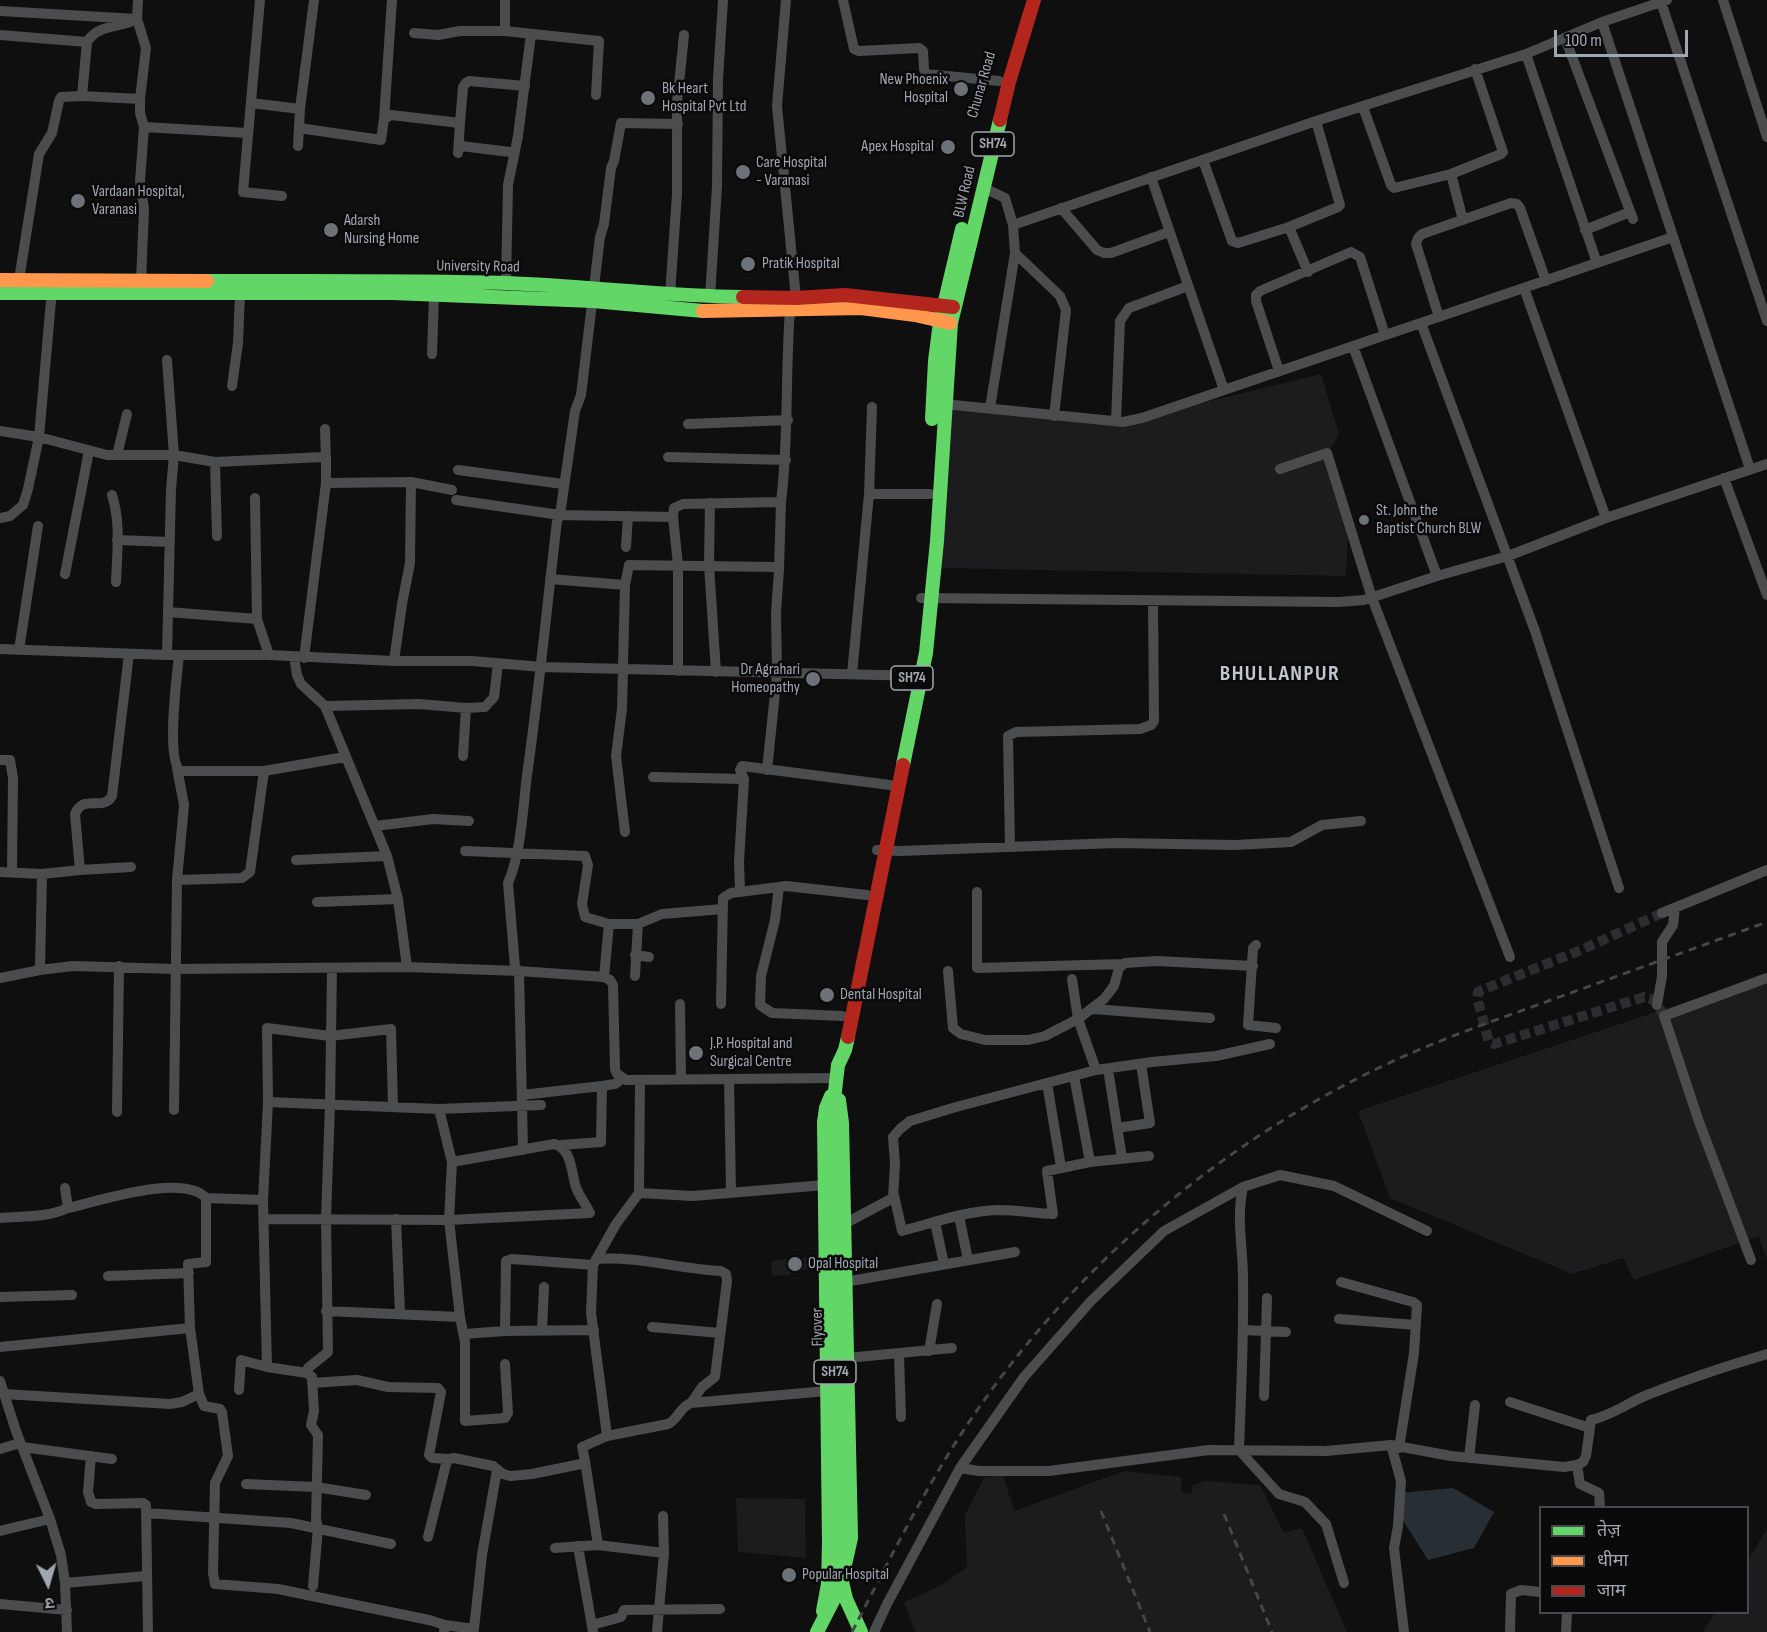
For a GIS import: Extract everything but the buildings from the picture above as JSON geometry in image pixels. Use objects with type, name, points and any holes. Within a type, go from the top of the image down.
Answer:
[{"type":"main road","name":"Chunar Road","points":[[952,287],[999,81],[1024,0]]},
{"type":"main road","name":"BLW Road","points":[[952,287],[1034,0]]},
{"type":"main road","name":"University Road","points":[[0,280],[18,286],[141,282],[367,281],[464,289],[507,283],[594,294],[710,297],[793,304],[845,295],[917,309],[949,306]]},
{"type":"main road","points":[[0,292],[18,286]]},
{"type":"main road","points":[[52,286],[240,294],[434,295],[464,289],[594,294],[715,312],[793,304]]},
{"type":"main road","name":"SH74","points":[[927,598],[934,382],[952,287]]},
{"type":"main road","points":[[917,309],[945,322]]},
{"type":"main road","name":"SH74","points":[[836,1077],[845,1050],[881,850],[917,676],[927,598],[944,404],[945,322]]},
{"type":"main road","name":"SH74","points":[[836,1077],[835,1051],[842,1016],[867,895],[881,850],[890,785],[917,676]]},
{"type":"main road","points":[[823,1617],[828,1584],[829,1554],[824,1122],[836,1077]]},
{"type":"main road","points":[[817,1632],[836,1595],[847,1566],[851,1538],[842,1123],[836,1077]]},
{"type":"main road","name":"Flyover","points":[[836,1077],[833,1108],[838,1564],[846,1602],[861,1632]]},
{"type":"street","points":[[138,0],[137,20],[146,48],[140,99],[140,113],[144,127],[140,181],[144,208],[141,282]]},
{"type":"street","points":[[260,0],[243,192],[282,196]]},
{"type":"street","points":[[298,146],[300,110],[314,0]]},
{"type":"street","points":[[299,128],[381,140],[392,0]]},
{"type":"street","points":[[505,0],[505,31]]},
{"type":"street","points":[[710,297],[717,186],[718,79],[723,0]]},
{"type":"street","points":[[767,770],[777,674],[776,613],[781,502],[788,420],[786,361],[793,304],[777,106],[786,0]]},
{"type":"street","points":[[843,0],[854,49],[859,51],[919,48],[923,51],[926,74],[999,81]]},
{"type":"street","points":[[1722,0],[1767,137]]},
{"type":"street","points":[[1013,225],[1316,121],[1526,54],[1602,22],[1664,1],[1767,321]]},
{"type":"street","points":[[0,11],[137,20]]},
{"type":"street","points":[[82,96],[89,38],[104,28],[137,20]]},
{"type":"street","points":[[1602,22],[1750,469]]},
{"type":"street","points":[[414,33],[438,35],[460,31],[505,31],[599,41],[596,95]]},
{"type":"street","points":[[507,283],[508,185],[519,136],[531,34]]},
{"type":"street","points":[[0,35],[87,42]]},
{"type":"street","points":[[670,295],[677,194],[677,103],[684,35]]},
{"type":"street","points":[[1565,38],[1631,215],[1586,230]]},
{"type":"street","points":[[1526,54],[1597,263]]},
{"type":"street","points":[[1363,107],[1391,185],[1398,189],[1450,174],[1503,152],[1475,69]]},
{"type":"street","points":[[458,153],[466,83],[470,81],[525,86]]},
{"type":"street","points":[[18,286],[40,149],[52,133],[61,97],[140,99]]},
{"type":"street","points":[[251,104],[300,110]]},
{"type":"street","points":[[384,119],[391,115],[460,123]]},
{"type":"street","points":[[1203,160],[1233,241],[1238,243],[1289,227],[1340,205],[1316,121]]},
{"type":"street","points":[[523,1150],[519,971],[515,967],[508,883],[516,854],[542,667],[562,484],[575,411],[581,395],[600,237],[620,126],[621,123],[626,122],[678,124]]},
{"type":"street","points":[[144,127],[248,133]]},
{"type":"street","points":[[459,140],[461,146],[510,152]]},
{"type":"street","points":[[1450,174],[1463,220]]},
{"type":"street","points":[[1151,177],[1224,390]]},
{"type":"street","points":[[982,187],[1005,198],[1013,225],[1015,253],[990,408]]},
{"type":"street","points":[[1439,317],[1416,244],[1418,238],[1422,234],[1511,202],[1517,204],[1546,280]]},
{"type":"street","points":[[1061,208],[1097,250],[1104,253],[1111,253],[1169,232]]},
{"type":"street","points":[[1289,227],[1308,272]]},
{"type":"street","points":[[944,404],[1123,422],[1142,418],[1673,237]]},
{"type":"street","points":[[1279,371],[1256,302],[1256,295],[1260,291],[1351,252],[1357,254],[1385,335]]},
{"type":"street","points":[[1015,253],[1060,296],[1066,310],[1054,416]]},
{"type":"street","points":[[0,518],[10,516],[23,505],[39,437],[52,286]]},
{"type":"street","points":[[1116,421],[1120,321],[1123,314],[1129,308],[1188,286]]},
{"type":"street","points":[[1524,288],[1606,518]]},
{"type":"street","points":[[232,386],[238,342],[240,294]]},
{"type":"street","points":[[432,354],[434,295]]},
{"type":"street","points":[[1421,323],[1508,556],[1619,888]]},
{"type":"street","points":[[1353,346],[1437,576]]},
{"type":"street","points":[[167,360],[174,455],[168,612],[173,655],[174,760],[184,805],[177,880],[174,1110]]},
{"type":"street","points":[[852,674],[869,494],[872,407]]},
{"type":"street","points":[[117,455],[127,414]]},
{"type":"street","points":[[688,424],[788,420]]},
{"type":"street","points":[[325,429],[326,483],[297,675],[301,684],[325,706],[387,855],[398,899],[407,967]]},
{"type":"street","points":[[0,431],[39,437],[89,451],[117,455],[174,455],[215,462],[320,456],[326,459]]},
{"type":"street","points":[[65,574],[89,451]]},
{"type":"street","points":[[1280,469],[1327,453],[1371,598],[1510,957]]},
{"type":"street","points":[[668,457],[786,460]]},
{"type":"street","points":[[215,462],[217,536]]},
{"type":"street","points":[[927,598],[1339,602],[1364,600],[1508,556],[1606,518],[1767,464]]},
{"type":"street","points":[[458,470],[562,484]]},
{"type":"street","points":[[1724,478],[1767,596]]},
{"type":"street","points":[[326,483],[411,482],[454,495],[560,515],[673,517]]},
{"type":"street","points":[[394,661],[410,563],[411,482]]},
{"type":"street","points":[[869,494],[930,494]]},
{"type":"street","points":[[112,495],[116,506],[116,582]]},
{"type":"street","points":[[255,498],[257,619],[269,656]]},
{"type":"street","points":[[678,670],[678,565],[674,508],[678,505],[710,503],[781,502]]},
{"type":"street","points":[[710,503],[709,565],[716,672]]},
{"type":"street","points":[[626,547],[628,516]]},
{"type":"street","points":[[19,650],[39,526]]},
{"type":"street","points":[[117,540],[170,543]]},
{"type":"street","points":[[625,832],[616,756],[622,709],[625,585],[629,565],[709,565],[776,567],[779,569]]},
{"type":"street","points":[[550,579],[625,585]]},
{"type":"street","points":[[1011,847],[1008,736],[1016,732],[1140,729],[1151,725],[1154,721],[1153,601]]},
{"type":"street","points":[[168,612],[257,619]]},
{"type":"street","points":[[0,649],[394,661],[472,661],[542,667],[623,667],[777,674],[917,676]]},
{"type":"street","points":[[80,870],[75,814],[78,806],[82,804],[105,803],[112,796],[129,654]]},
{"type":"street","points":[[325,706],[419,704],[466,708],[485,707],[494,698],[498,664]]},
{"type":"street","points":[[463,756],[466,708]]},
{"type":"street","points":[[177,768],[180,771],[264,771],[345,757]]},
{"type":"street","points":[[0,760],[10,760],[13,778],[12,872]]},
{"type":"street","points":[[740,892],[739,862],[744,779],[740,770],[742,766],[890,785]]},
{"type":"street","points":[[177,880],[248,876],[264,771]]},
{"type":"street","points":[[653,777],[744,779]]},
{"type":"street","points":[[375,826],[433,819],[469,821]]},
{"type":"street","points":[[881,850],[1116,843],[1235,845],[1291,842],[1322,825],[1361,820]]},
{"type":"street","points":[[465,851],[585,856],[588,865],[582,904],[585,917],[609,924],[638,924],[662,914],[723,909]]},
{"type":"street","points":[[296,860],[387,855]]},
{"type":"street","points":[[0,872],[42,874],[131,867]]},
{"type":"street","points":[[1662,913],[1767,870]]},
{"type":"street","points":[[40,970],[42,874]]},
{"type":"street","points":[[721,1004],[723,898],[730,893],[786,886],[867,895]]},
{"type":"street","points":[[779,888],[775,920],[761,976],[760,1005],[772,1012],[842,1016]]},
{"type":"street","points":[[977,892],[977,968],[1157,961],[1253,966]]},
{"type":"street","points":[[317,902],[398,899]]},
{"type":"street","points":[[1657,1005],[1662,976],[1662,942],[1673,925],[1675,908]]},
{"type":"street","points":[[604,977],[609,924]]},
{"type":"street","points":[[635,976],[638,924]]},
{"type":"street","points":[[1256,945],[1253,948],[1248,1025],[1276,1028]]},
{"type":"street","points":[[635,955],[649,957]]},
{"type":"street","points":[[948,971],[953,1028],[960,1034],[973,1038],[1028,1040],[1045,1036],[1093,1009],[1110,992],[1119,968],[1123,964]]},
{"type":"street","points":[[0,978],[73,966],[175,969],[407,967],[604,977],[613,985],[615,1069],[617,1074],[623,1078],[640,1081],[836,1077]]},
{"type":"street","points":[[117,1112],[118,966]]},
{"type":"street","points":[[308,1368],[328,1352],[326,1218],[332,968]]},
{"type":"street","points":[[1751,1260],[1698,1119],[1664,1016],[1767,978]]},
{"type":"street","points":[[1072,979],[1078,1019],[1102,1070],[1122,1158]]},
{"type":"street","points":[[680,1004],[681,1079]]},
{"type":"street","points":[[1093,1009],[1210,1018]]},
{"type":"street","points":[[267,1367],[263,1200],[268,1102],[267,1029],[330,1036],[391,1029],[393,1107]]},
{"type":"street","points":[[1149,1156],[1090,1161],[1047,1171],[1053,1214],[998,1210],[959,1216],[902,1232],[894,1195],[895,1164],[892,1144],[893,1137],[900,1128],[910,1121],[1102,1070],[1215,1056],[1270,1044]]},
{"type":"street","points":[[1117,1128],[1150,1123],[1141,1064]]},
{"type":"street","points":[[1074,1076],[1090,1161]]},
{"type":"street","points":[[268,1102],[439,1109],[522,1100],[615,1084],[623,1078]]},
{"type":"street","points":[[729,1079],[731,1192]]},
{"type":"street","points":[[607,1436],[591,1313],[595,1262],[616,1224],[639,1193],[640,1081]]},
{"type":"street","points":[[1047,1083],[1061,1167]]},
{"type":"street","points":[[452,1162],[554,1144],[601,1142],[602,1086]]},
{"type":"street","points":[[522,1100],[541,1105]]},
{"type":"street","points":[[439,1109],[452,1162],[449,1220],[465,1342],[463,1404],[465,1421],[505,1418],[508,1413],[506,1364]]},
{"type":"street","points":[[264,1219],[449,1220],[590,1213],[577,1189],[566,1152],[561,1145]]},
{"type":"street","points":[[874,1632],[960,1468],[1024,1377],[1091,1301],[1164,1231],[1243,1187],[1280,1175],[1334,1186],[1427,1231]]},
{"type":"street","points":[[639,1193],[693,1196],[825,1185]]},
{"type":"street","points":[[1243,1187],[1239,1205],[1243,1276],[1239,1450],[1279,1494],[1305,1502],[1326,1524],[1344,1583]]},
{"type":"street","points":[[65,1188],[68,1208]]},
{"type":"street","points":[[0,1218],[46,1215],[133,1191],[172,1188],[193,1189],[206,1198],[263,1200]]},
{"type":"street","points":[[844,1224],[890,1202],[894,1195]]},
{"type":"street","points":[[206,1198],[206,1262],[188,1264],[190,1328],[199,1394],[204,1406],[222,1412],[228,1456],[215,1483],[213,1516],[215,1584],[278,1589],[313,1595],[429,1620],[444,1629],[475,1631],[482,1555],[497,1470]]},
{"type":"street","points":[[959,1216],[968,1260]]},
{"type":"street","points":[[396,1220],[400,1313]]},
{"type":"street","points":[[935,1222],[944,1264]]},
{"type":"street","points":[[845,1282],[1015,1252]]},
{"type":"street","points":[[505,1331],[506,1261],[512,1259],[595,1262],[623,1258],[684,1269],[720,1271],[726,1274],[727,1281],[715,1377],[702,1387],[691,1403]]},
{"type":"street","points":[[108,1276],[189,1273]]},
{"type":"street","points":[[1341,1282],[1413,1302],[1418,1308],[1408,1398],[1395,1446],[1401,1481],[1394,1548],[1404,1632]]},
{"type":"street","points":[[542,1330],[544,1287]]},
{"type":"street","points":[[0,1297],[72,1295]]},
{"type":"street","points":[[1264,1396],[1267,1298]]},
{"type":"street","points":[[929,1351],[937,1304]]},
{"type":"street","points":[[326,1311],[460,1317]]},
{"type":"street","points":[[1339,1319],[1416,1325]]},
{"type":"street","points":[[0,1347],[190,1328]]},
{"type":"street","points":[[651,1328],[720,1333]]},
{"type":"street","points":[[464,1334],[594,1330]]},
{"type":"street","points":[[1243,1330],[1286,1332]]},
{"type":"street","points":[[847,1358],[898,1355],[952,1348]]},
{"type":"street","points":[[960,1468],[979,1471],[1049,1471],[1209,1450],[1326,1451],[1395,1446],[1538,1466],[1577,1466],[1586,1456],[1592,1420],[1609,1416],[1643,1397],[1703,1373],[1767,1354]]},
{"type":"street","points":[[898,1355],[901,1417]]},
{"type":"street","points":[[239,1390],[241,1360],[267,1367],[307,1373],[312,1377],[314,1412],[311,1425],[318,1435],[316,1487],[318,1491],[316,1520],[318,1528],[313,1586]]},
{"type":"street","points":[[312,1383],[357,1380],[399,1388],[438,1388],[441,1392],[429,1455],[432,1458],[454,1458],[493,1466],[507,1476],[578,1465],[585,1461]]},
{"type":"street","points":[[0,1382],[61,1555],[65,1583],[67,1632]]},
{"type":"street","points":[[598,1545],[582,1447],[607,1436],[668,1424],[691,1403],[827,1391]]},
{"type":"street","points":[[4,1395],[170,1404],[182,1402],[199,1394]]},
{"type":"street","points":[[1510,1402],[1590,1428]]},
{"type":"street","points":[[1469,1458],[1475,1405]]},
{"type":"street","points":[[0,1449],[21,1445],[112,1459]]},
{"type":"street","points":[[91,1456],[88,1492],[91,1502],[96,1504],[143,1503],[146,1505],[148,1632]]},
{"type":"street","points":[[428,1537],[449,1459]]},
{"type":"street","points":[[1577,1466],[1580,1484],[1599,1493],[1600,1506]]},
{"type":"street","points":[[246,1484],[316,1487],[366,1495]]},
{"type":"street","points":[[147,1513],[291,1523],[391,1544]]},
{"type":"street","points":[[657,1632],[664,1553],[663,1516]]},
{"type":"street","points":[[0,1531],[50,1519]]},
{"type":"street","points":[[555,1548],[598,1545],[664,1553]]},
{"type":"street","points":[[578,1546],[593,1629],[621,1617],[624,1610],[720,1609]]},
{"type":"street","points":[[65,1583],[146,1576]]},
{"type":"street","points":[[1510,1632],[1511,1594],[1521,1590],[1539,1592]]},
{"type":"street","points":[[0,1604],[67,1610]]},
{"type":"street","points":[[1566,1632],[1567,1614]]},
{"type":"shaded area","points":[[1321,374],[1339,434],[1327,454],[1349,505],[1346,576],[940,568],[950,408],[1123,422]]},
{"type":"shaded area","points":[[1767,975],[1767,1260],[1759,1236],[1634,1280],[1623,1258],[1572,1274],[1390,1198],[1358,1111]]},
{"type":"shaded area","name":"Opal Hospital","points":[[819,1256],[819,1267],[791,1272],[790,1275],[772,1276],[771,1261]]},
{"type":"shaded area","points":[[1124,1471],[1181,1477],[1181,1492],[1191,1495],[1193,1485],[1205,1481],[1260,1485],[1284,1533],[1302,1528],[1347,1632],[915,1632],[904,1602],[938,1587],[967,1567],[965,1515],[984,1478],[1003,1475],[1014,1511]]},
{"type":"shaded area","points":[[1453,1488],[1494,1512],[1474,1548],[1428,1560],[1402,1519],[1400,1493]]},
{"type":"shaded area","points":[[736,1498],[805,1499],[806,1558],[738,1552]]},
{"type":"shaded area","points":[[1767,1529],[1767,1632],[1703,1632],[1714,1614],[1749,1614],[1749,1558]]},
{"type":"tunnel","points":[[1662,913],[1581,950],[1482,990],[1478,992],[1477,998],[1489,1042],[1494,1044],[1644,997],[1654,1000],[1664,1016]]},
{"type":"railway","points":[[852,1632],[912,1517],[980,1406],[1020,1352],[1064,1301],[1111,1253],[1161,1208],[1214,1167],[1270,1129],[1327,1094],[1387,1064],[1489,1022],[1767,922]]},
{"type":"railway","points":[[1101,1511],[1150,1632]]},
{"type":"railway","points":[[1224,1514],[1272,1632]]},
{"type":"traffic: fast","points":[[903,765],[926,653],[937,541],[951,323],[1000,120]]},
{"type":"traffic: fast","points":[[932,419],[940,322],[962,229]]},
{"type":"traffic: fast","points":[[207,281],[507,283],[743,297]]},
{"type":"traffic: fast","points":[[0,293],[393,293],[593,301],[703,311]]},
{"type":"traffic: fast","points":[[848,1037],[838,1065],[833,1108],[838,1564],[846,1599],[861,1632]]},
{"type":"traffic: fast","points":[[823,1611],[828,1584],[829,1543],[824,1122],[831,1096]]},
{"type":"traffic: fast","points":[[817,1632],[840,1587],[851,1538],[842,1123],[839,1100]]},
{"type":"traffic: slow","points":[[0,280],[207,281]]},
{"type":"traffic: slow","points":[[703,311],[861,308],[915,315],[950,323]]},
{"type":"traffic: jam","points":[[1000,120],[1034,0]]},
{"type":"traffic: jam","points":[[743,297],[796,298],[845,295],[953,307]]},
{"type":"traffic: jam","points":[[848,1037],[903,765]]},
{"type":"place","name":"New Phoenix Hospital","points":[[961,89]]},
{"type":"place","name":"Bk Heart Hospital Pvt Ltd","points":[[648,98]]},
{"type":"place","name":"Apex Hospital","points":[[948,147]]},
{"type":"place","name":"Care Hospital - Varanasi","points":[[743,172]]},
{"type":"place","name":"Vardaan Hospital, Varanasi","points":[[78,201]]},
{"type":"place","name":"Adarsh Nursing Home","points":[[331,230]]},
{"type":"place","name":"Pratik Hospital","points":[[748,264]]},
{"type":"place","name":"St. John the Baptist Church BLW","points":[[1364,520]]},
{"type":"place","name":"Dr Agrahari Homeopathy","points":[[813,679]]},
{"type":"place","name":"Dental Hospital","points":[[827,995]]},
{"type":"place","name":"J.P. Hospital and Surgical Centre","points":[[696,1053]]},
{"type":"place","name":"Opal Hospital","points":[[795,1264]]},
{"type":"place","name":"Popular Hospital","points":[[789,1575]]},
{"type":"district","name":"BHULLANPUR","points":[[1280,674]]}]
